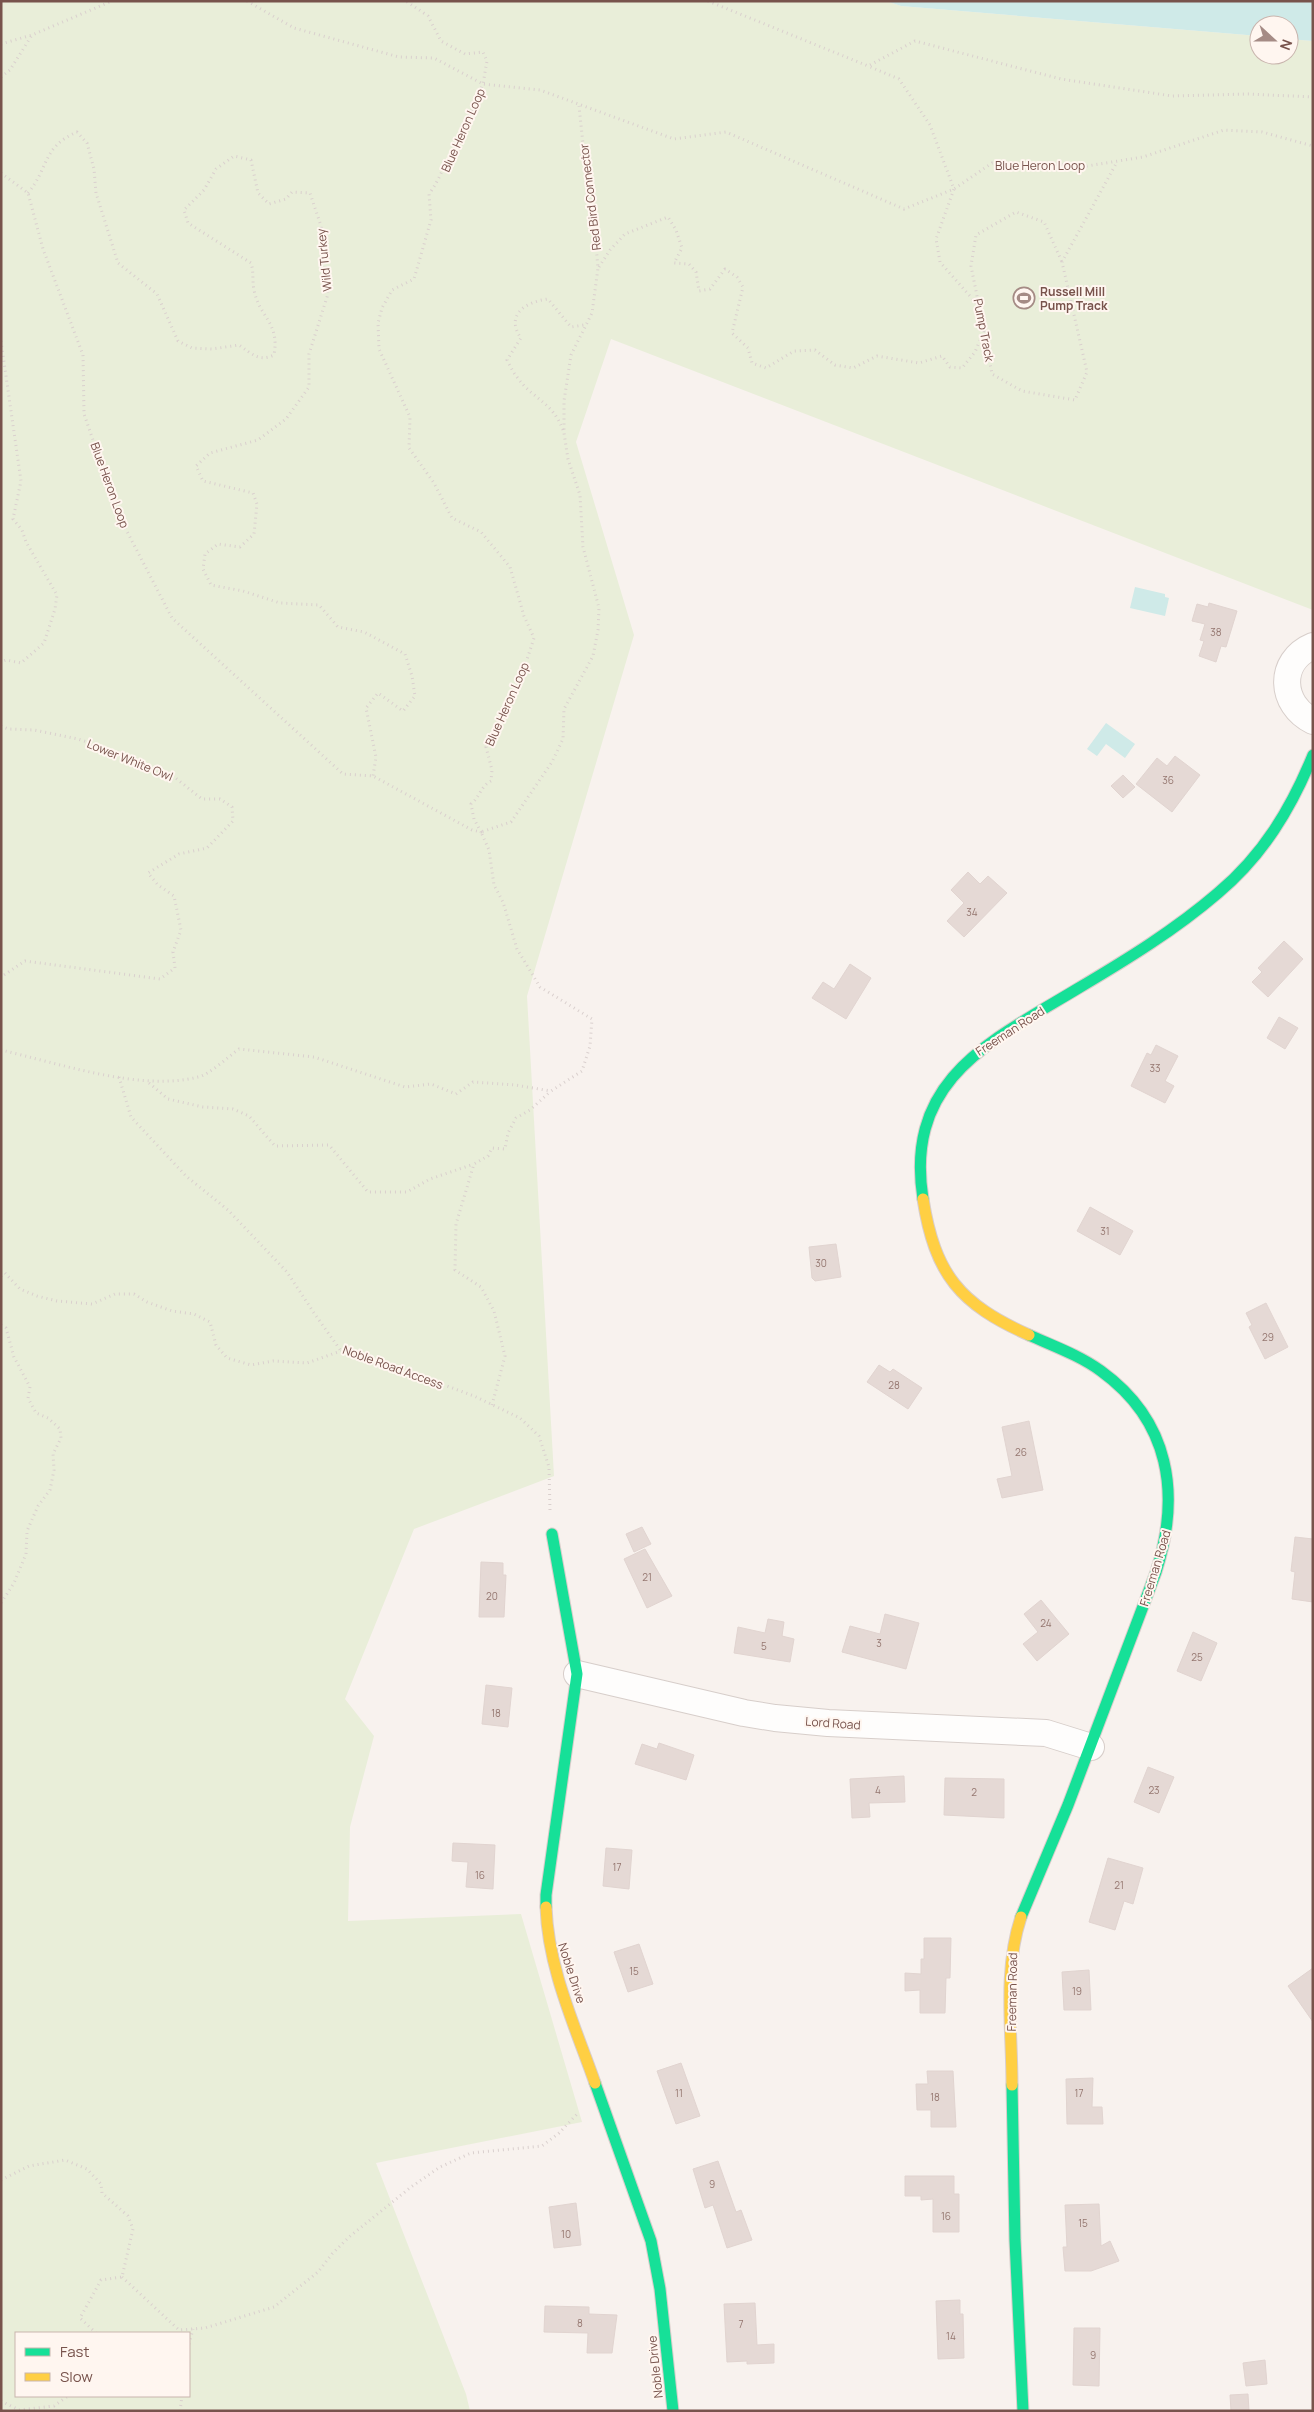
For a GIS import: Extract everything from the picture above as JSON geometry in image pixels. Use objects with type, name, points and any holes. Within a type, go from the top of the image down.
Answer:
[{"type":"street","points":[[1313,646],[1295,658],[1289,667],[1286,685],[1292,704],[1298,712],[1313,721]]},
{"type":"street","name":"Freeman Road","points":[[1023,2411],[1012,2135],[1011,1958],[1019,1926],[1091,1747],[1164,1548],[1169,1521],[1170,1496],[1161,1448],[1135,1404],[1106,1375],[1074,1356],[986,1314],[964,1297],[954,1285],[936,1251],[920,1196],[920,1153],[936,1103],[954,1074],[966,1061],[994,1038],[1192,916],[1224,891],[1272,835],[1300,788],[1313,755]]},
{"type":"street","name":"Noble Drive","points":[[552,1534],[577,1674],[549,1859],[545,1917],[550,1954],[651,2241],[660,2289],[673,2411]]},
{"type":"street","name":"Lord Road","points":[[577,1674],[735,1711],[775,1718],[828,1723],[1052,1734],[1091,1747]]},
{"type":"path","points":[[1,44],[32,34],[112,1]]},
{"type":"path","points":[[248,1],[294,28],[399,57],[434,58],[483,84],[487,61],[483,52],[465,54],[441,41],[428,16],[406,1]]},
{"type":"path","points":[[598,268],[610,250],[625,234],[668,217],[676,230],[682,248],[674,263],[689,264],[696,272],[699,291],[710,289],[726,269],[737,277],[743,288],[732,334],[748,348],[752,363],[766,368],[794,351],[815,350],[835,365],[853,368],[877,356],[919,363],[942,356],[950,367],[962,368],[975,352],[984,331],[977,304],[940,262],[936,239],[954,189],[930,125],[900,79],[708,1]]},
{"type":"path","points":[[1,78],[10,70],[32,34]]},
{"type":"path","points":[[868,66],[915,41],[1061,79],[1172,96],[1248,94],[1313,97]]},
{"type":"path","name":"Blue Heron Loop","points":[[481,832],[474,818],[471,804],[476,800],[482,786],[491,781],[492,770],[486,747],[499,727],[509,696],[519,684],[534,638],[524,616],[510,567],[481,532],[452,518],[434,483],[409,448],[410,417],[379,349],[378,323],[382,308],[392,290],[414,279],[431,220],[428,194],[441,178],[450,155],[461,138],[483,84],[540,90],[579,106],[620,118],[674,139],[726,132],[904,209],[954,189],[992,163],[1040,162],[1086,166],[1143,157],[1224,130],[1262,132],[1313,146]]},
{"type":"path","name":"Red Bird Connector","points":[[481,832],[511,822],[552,762],[563,739],[564,709],[589,664],[596,639],[599,608],[582,547],[580,495],[568,459],[564,433],[564,401],[571,355],[584,325],[592,313],[598,268],[591,191],[585,163],[579,106]]},
{"type":"path","name":"Wild Turkey","points":[[28,193],[40,179],[45,160],[61,139],[77,132],[87,143],[94,169],[96,194],[118,263],[157,294],[178,341],[192,348],[212,349],[239,345],[258,359],[266,359],[274,355],[276,342],[273,328],[254,290],[254,274],[251,263],[188,223],[184,210],[204,190],[216,169],[234,156],[251,160],[258,193],[269,204],[286,198],[292,192],[310,193],[321,226],[328,294],[309,354],[308,387],[286,419],[258,440],[210,453],[196,466],[203,481],[253,493],[257,504],[254,534],[240,547],[218,544],[205,554],[203,569],[211,585],[243,591],[280,604],[318,605],[338,626],[364,632],[404,654],[412,676],[415,696],[403,711],[378,693],[366,708],[376,757],[373,776]]},
{"type":"path","points":[[1062,262],[1117,161]]},
{"type":"path","points":[[1,173],[28,193]]},
{"type":"path","name":"Blue Heron Loop","points":[[28,193],[43,249],[84,355],[84,414],[90,432],[120,518],[172,618],[343,774],[373,776],[472,830],[481,832]]},
{"type":"path","name":"Pump Track","points":[[1016,212],[1044,222],[1062,262],[1087,372],[1075,400],[1022,391],[992,374],[972,266],[976,235],[1016,212]]},
{"type":"path","points":[[564,433],[558,416],[542,399],[517,378],[507,360],[521,338],[514,328],[518,311],[536,300],[548,299],[571,327],[584,325]]},
{"type":"path","points":[[1,341],[21,481],[13,519],[22,530],[26,542],[57,595],[55,609],[44,643],[21,663],[6,660],[1,662]]},
{"type":"path","name":"Lower White Owl","points":[[1,726],[8,730],[34,730],[78,739],[120,753],[136,763],[174,776],[202,799],[220,799],[232,808],[233,821],[207,848],[179,854],[148,873],[158,885],[174,896],[181,930],[173,952],[175,968],[160,978],[25,961],[1,976]]},
{"type":"path","points":[[148,1082],[168,1099],[203,1107],[233,1109],[249,1116],[275,1146],[329,1146],[368,1192],[407,1192],[430,1180],[474,1164],[488,1156],[492,1148],[506,1149],[508,1133],[516,1118],[530,1110],[551,1091],[582,1071],[590,1046],[592,1020],[540,987],[517,949],[506,909],[494,886],[489,850],[481,832]]},
{"type":"path","points":[[1,1050],[72,1069],[148,1082],[200,1077],[239,1049],[314,1057],[405,1087],[431,1084],[456,1094],[473,1082],[515,1084],[551,1091]]},
{"type":"path","name":"Noble Road Access","points":[[119,1077],[131,1117],[186,1176],[228,1210],[287,1272],[341,1351],[393,1366],[492,1405],[520,1418],[539,1436],[549,1467],[548,1494],[552,1534]]},
{"type":"path","points":[[474,1164],[456,1224],[455,1270],[481,1287],[494,1312],[505,1356],[492,1405]]},
{"type":"path","points":[[1,1276],[6,1273],[20,1289],[57,1301],[92,1304],[115,1294],[134,1294],[172,1312],[194,1314],[210,1322],[216,1345],[228,1358],[251,1365],[273,1361],[307,1363],[341,1351]]},
{"type":"path","points":[[1,1325],[6,1328],[14,1357],[30,1387],[28,1398],[36,1413],[48,1418],[60,1429],[61,1438],[53,1454],[54,1470],[50,1490],[38,1506],[27,1531],[26,1554],[14,1583],[1,1603]]},
{"type":"path","points":[[122,2277],[179,2330],[206,2328],[274,2307],[318,2272],[332,2254],[349,2238],[411,2187],[440,2167],[471,2153],[542,2146],[559,2133],[599,2092]]},
{"type":"path","points":[[1,2180],[29,2166],[65,2160],[87,2169],[101,2184],[102,2193],[128,2216],[132,2230],[122,2277]]},
{"type":"path","points":[[95,2332],[80,2318],[101,2280],[122,2277]]},
{"type":"path","points":[[190,2340],[193,2329]]},
{"type":"path","points":[[1,2400],[18,2410],[54,2406],[67,2397]]},
{"type":"path","points":[[180,2411],[182,2397]]},
{"type":"green space","points":[[1,1],[886,1],[901,6],[1249,35],[1249,65],[1299,65],[1299,40],[1313,41],[1313,610],[611,339],[576,442],[634,635],[527,996],[554,1476],[414,1529],[345,1699],[374,1736],[350,1827],[348,1921],[521,1914],[582,2122],[376,2163],[466,2394],[470,2411],[1,2411]]},
{"type":"water","points":[[886,1],[1313,1],[1313,41],[1299,40],[1299,15],[1249,15],[1249,35],[901,6]]},
{"type":"water","points":[[1135,587],[1165,594],[1165,597],[1169,598],[1165,616],[1130,608]]},
{"type":"water","points":[[1106,723],[1135,744],[1125,758],[1106,744],[1097,756],[1087,749]]},
{"type":"building","points":[[1209,603],[1237,611],[1226,647],[1221,646],[1216,662],[1199,656],[1204,641],[1200,640],[1205,624],[1192,621],[1197,604],[1208,607]]},
{"type":"building","points":[[1175,756],[1200,775],[1172,812],[1136,784],[1157,758],[1167,766]]},
{"type":"building","points":[[1123,775],[1135,787],[1123,798],[1111,786]]},
{"type":"building","points":[[968,872],[980,884],[988,876],[1007,893],[964,937],[947,921],[964,903],[951,890]]},
{"type":"building","points":[[1284,941],[1303,959],[1268,997],[1252,982],[1262,972],[1258,968]]},
{"type":"building","points":[[850,964],[871,978],[846,1019],[812,998],[823,982],[834,989]]},
{"type":"building","points":[[1279,1017],[1298,1028],[1285,1049],[1267,1038]]},
{"type":"building","points":[[1156,1045],[1178,1056],[1165,1081],[1174,1086],[1165,1103],[1131,1086],[1147,1053],[1151,1055]]},
{"type":"building","points":[[1090,1207],[1133,1231],[1120,1255],[1077,1231]]},
{"type":"building","points":[[836,1244],[841,1277],[815,1281],[812,1278],[809,1247]]},
{"type":"building","points":[[1266,1303],[1288,1347],[1265,1359],[1249,1327],[1252,1325],[1246,1313]]},
{"type":"building","points":[[879,1365],[890,1372],[893,1369],[922,1388],[908,1409],[867,1382]]},
{"type":"building","points":[[1029,1421],[1043,1490],[1002,1498],[997,1479],[1012,1476],[1002,1427]]},
{"type":"building","points":[[642,1527],[651,1544],[634,1552],[626,1534]]},
{"type":"building","points":[[1295,1537],[1313,1539],[1313,1602],[1292,1599],[1295,1572],[1291,1571]]},
{"type":"building","points":[[645,1549],[672,1596],[647,1608],[624,1559]]},
{"type":"building","points":[[481,1562],[503,1563],[503,1575],[506,1575],[504,1617],[479,1617]]},
{"type":"building","points":[[1041,1600],[1069,1634],[1037,1661],[1023,1644],[1038,1632],[1024,1614]]},
{"type":"building","points":[[885,1614],[919,1623],[906,1669],[842,1652],[850,1626],[880,1634]]},
{"type":"building","points":[[768,1619],[784,1622],[782,1636],[794,1639],[790,1662],[734,1653],[738,1627],[765,1633]]},
{"type":"building","points":[[1193,1632],[1217,1643],[1201,1681],[1177,1671]]},
{"type":"building","points":[[486,1685],[512,1688],[508,1727],[482,1724]]},
{"type":"building","points":[[659,1743],[694,1755],[686,1780],[635,1764],[642,1744],[657,1749]]},
{"type":"building","points":[[1148,1767],[1174,1777],[1159,1813],[1134,1802]]},
{"type":"building","points":[[904,1776],[905,1802],[869,1803],[870,1817],[852,1818],[850,1779]]},
{"type":"building","points":[[945,1778],[1004,1779],[1004,1818],[944,1815]]},
{"type":"building","points":[[453,1843],[495,1845],[493,1889],[466,1887],[468,1862],[452,1861]]},
{"type":"building","points":[[606,1848],[632,1850],[629,1889],[603,1886]]},
{"type":"building","points":[[1108,1858],[1143,1868],[1133,1904],[1124,1901],[1115,1930],[1089,1922]]},
{"type":"building","points":[[924,1938],[951,1938],[950,1978],[946,1978],[945,2013],[920,2013],[920,1990],[905,1991],[905,1973],[921,1974],[921,1959],[924,1959]]},
{"type":"building","points":[[639,1944],[653,1984],[628,1992],[614,1952]]},
{"type":"building","points":[[1313,1968],[1313,2022],[1288,1986]]},
{"type":"building","points":[[1089,1970],[1091,2010],[1064,2010],[1062,1972]]},
{"type":"building","points":[[681,2063],[700,2116],[676,2124],[657,2071]]},
{"type":"building","points":[[927,2071],[953,2071],[956,2127],[931,2127],[931,2110],[917,2110],[916,2084],[928,2084]]},
{"type":"building","points":[[1093,2078],[1092,2107],[1102,2107],[1103,2124],[1067,2124],[1066,2079]]},
{"type":"building","points":[[718,2161],[736,2212],[741,2210],[752,2240],[727,2248],[713,2205],[705,2208],[693,2169]]},
{"type":"building","points":[[905,2176],[954,2176],[954,2194],[959,2194],[959,2232],[933,2232],[933,2199],[921,2200],[921,2196],[905,2196]]},
{"type":"building","points":[[576,2203],[581,2245],[554,2248],[549,2207]]},
{"type":"building","points":[[1099,2204],[1101,2246],[1110,2241],[1119,2261],[1091,2271],[1065,2271],[1063,2247],[1067,2247],[1065,2205]]},
{"type":"building","points":[[960,2300],[960,2314],[963,2314],[964,2358],[938,2359],[936,2301]]},
{"type":"building","points":[[755,2303],[757,2345],[774,2344],[774,2363],[747,2364],[747,2361],[727,2362],[724,2304]]},
{"type":"building","points":[[545,2306],[589,2307],[589,2314],[617,2315],[612,2353],[587,2353],[588,2333],[544,2332]]},
{"type":"building","points":[[1074,2328],[1100,2328],[1099,2386],[1073,2385]]},
{"type":"building","points":[[1265,2360],[1267,2384],[1246,2386],[1243,2363]]},
{"type":"building","points":[[1248,2394],[1249,2411],[1231,2411],[1230,2395]]},
{"type":"traffic: fast","points":[[923,1199],[921,1158],[927,1123],[941,1094],[961,1068],[985,1047],[1014,1027],[1150,944],[1185,920],[1218,893],[1249,863],[1274,830],[1295,794],[1313,755]]},
{"type":"traffic: fast","points":[[1021,1917],[1068,1805],[1156,1572],[1164,1543],[1168,1515],[1168,1487],[1164,1461],[1155,1436],[1142,1413],[1124,1391],[1093,1365],[1029,1335]]},
{"type":"traffic: fast","points":[[546,1907],[546,1895],[577,1674],[552,1534]]},
{"type":"traffic: fast","points":[[595,2083],[651,2241],[660,2289],[673,2411]]},
{"type":"traffic: fast","points":[[1012,2085],[1015,2240],[1023,2411]]},
{"type":"traffic: slow","points":[[923,1199],[935,1248],[955,1284],[968,1298],[985,1311],[1029,1335]]},
{"type":"traffic: slow","points":[[546,1907],[548,1930],[557,1974],[595,2083]]},
{"type":"traffic: slow","points":[[1012,2085],[1010,1979],[1015,1938],[1021,1917]]},
{"type":"place","name":"Russell Mill Pump Track","points":[[1024,298]]}]
